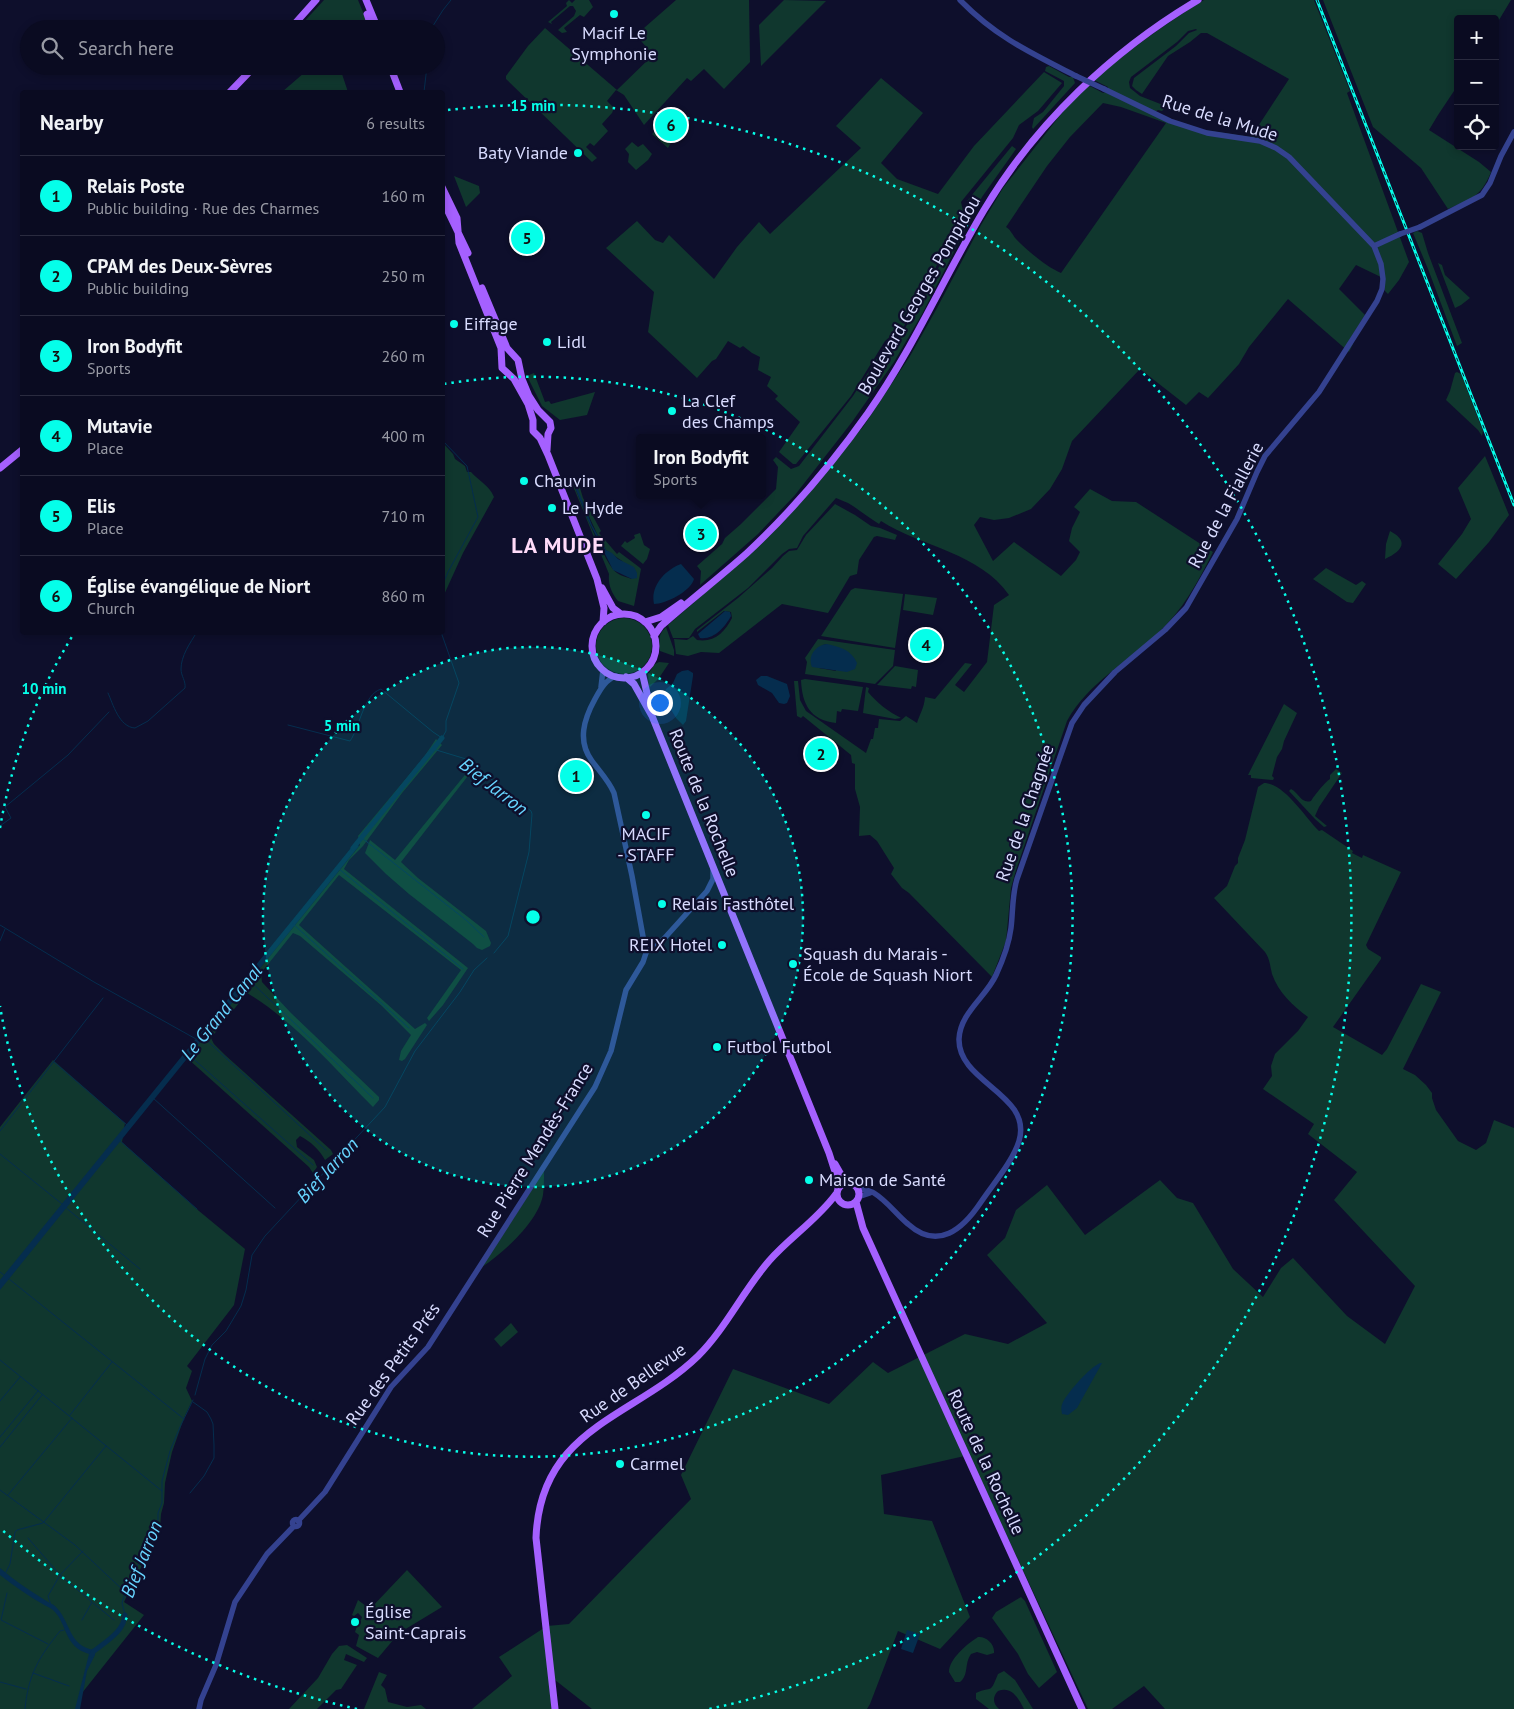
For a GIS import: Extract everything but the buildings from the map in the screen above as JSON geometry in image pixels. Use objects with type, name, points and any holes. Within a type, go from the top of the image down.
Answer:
[{"type":"main road","points":[[298,20],[316,0]]},
{"type":"main road","points":[[361,0],[369,20]]},
{"type":"main road","points":[[366,0],[374,20]]},
{"type":"main road","name":"Boulevard Georges Pompidou","points":[[645,622],[661,617],[689,598],[759,537],[811,481],[872,402],[898,362],[986,202],[1021,152],[1080,85],[1154,25],[1192,0]]},
{"type":"main road","name":"Boulevard Georges Pompidou","points":[[654,636],[660,626],[734,564],[772,528],[814,483],[845,444],[874,404],[904,356],[985,208],[1012,168],[1038,135],[1083,87],[1116,57],[1155,28],[1198,0]]},
{"type":"main road","points":[[232,90],[246,75]]},
{"type":"main road","points":[[393,75],[399,90]]},
{"type":"main road","points":[[445,193],[457,218],[459,243],[501,348],[502,368],[514,379],[528,404],[533,420],[533,432],[538,436],[548,455],[597,579],[613,608],[621,614]]},
{"type":"main road","points":[[445,205],[464,241],[507,348],[518,360],[522,379],[534,404],[550,422],[548,455]]},
{"type":"main road","points":[[502,359],[512,355]]},
{"type":"main road","points":[[538,436],[544,436],[549,433]]},
{"type":"main road","points":[[0,468],[20,452]]},
{"type":"main road","points":[[597,579],[604,608],[603,622]]},
{"type":"main road","points":[[621,614],[632,615],[645,622],[654,636],[656,645],[654,656],[649,665],[642,672],[626,678],[603,670],[596,660],[592,649],[596,632],[603,622],[621,614]]},
{"type":"main road","name":"Route de la Rochelle","points":[[642,672],[652,716]]},
{"type":"main road","name":"Route de la Rochelle","points":[[626,678],[634,684],[652,716],[828,1153],[837,1178],[837,1192]]},
{"type":"main road","name":"Route de la Rochelle","points":[[828,1153],[841,1175],[849,1183]]},
{"type":"main road","points":[[849,1183],[856,1187],[863,1228],[853,1211],[838,1200],[837,1192],[843,1184],[849,1183]]},
{"type":"main road","name":"Rue de Bellevue","points":[[555,1709],[536,1538],[539,1515],[549,1484],[563,1458],[591,1430],[675,1375],[696,1357],[719,1330],[770,1260],[823,1210],[837,1192]]},
{"type":"main road","points":[[844,1205],[857,1200]]},
{"type":"main road","name":"Rue de Bellevue","points":[[823,1210],[833,1205],[844,1205]]},
{"type":"main road","name":"Route de la Rochelle","points":[[863,1228],[1082,1709]]},
{"type":"street","name":"Rue de la Mude","points":[[960,0],[1000,35],[1076,76],[1162,118],[1214,134],[1260,141],[1276,148],[1296,163],[1374,246]]},
{"type":"street","points":[[1374,246],[1420,227],[1482,195],[1490,183],[1514,132]]},
{"type":"street","name":"Rue de la Fiallerie","points":[[1105,682],[1165,630],[1186,608],[1237,519],[1265,456],[1319,392],[1377,301],[1382,289],[1383,279],[1379,257],[1374,246]]},
{"type":"street","points":[[600,690],[603,670]]},
{"type":"street","points":[[616,676],[609,680],[600,690],[585,719],[584,742],[589,757],[608,781],[614,793],[646,948],[658,945],[709,888],[713,879],[713,867]]},
{"type":"street","name":"Rue de la Chagnée","points":[[856,1187],[872,1192],[915,1230],[929,1235],[943,1236],[951,1233],[966,1222],[1015,1150],[1020,1134],[1018,1117],[1010,1104],[972,1069],[965,1059],[960,1047],[961,1028],[968,1013],[991,985],[1005,954],[1011,929],[1013,898],[1017,879],[1072,723],[1084,705],[1105,682]]},
{"type":"street","name":"Rue Pierre Mendès-France","points":[[475,1272],[600,1077],[611,1051],[623,999],[630,982],[643,962],[646,948]]},
{"type":"street","points":[[857,1200],[866,1193],[872,1192]]},
{"type":"street","name":"Rue des Petits Prés","points":[[200,1709],[201,1700],[216,1665],[235,1602],[267,1554],[294,1526],[298,1526],[298,1521],[325,1492],[391,1387],[428,1347],[475,1272]]},
{"type":"green space","points":[[324,0],[358,0],[366,20],[306,20]]},
{"type":"green space","points":[[569,0],[572,3],[575,0],[589,0],[593,7],[584,17],[580,15],[564,28],[567,32],[562,33],[558,30],[574,16],[576,11],[573,6],[570,6],[551,22],[552,24],[548,22],[567,6],[566,3]]},
{"type":"green space","points":[[676,0],[749,0],[750,62],[724,89],[704,69],[691,81],[687,78],[644,125],[624,95],[616,90],[607,101],[614,108],[612,113],[602,124],[608,131],[594,146],[590,143],[586,147],[597,158],[592,162],[506,79],[506,76],[528,46],[545,28],[617,90],[653,55],[636,35]]},
{"type":"green space","points":[[784,0],[826,1],[761,66],[759,25]]},
{"type":"green space","points":[[1204,0],[1314,0],[1350,91],[1347,93],[1409,262],[1399,280],[1388,294],[1385,291],[1385,279],[1356,265],[1339,289],[1365,315],[1348,342],[1353,344],[1349,352],[1288,299],[1249,347],[1239,364],[1208,398],[1199,392],[1186,405],[1140,369],[1072,441],[1062,469],[1050,489],[1031,509],[1009,518],[994,520],[980,517],[974,525],[993,561],[1014,542],[1061,576],[1076,560],[1080,552],[1069,541],[1072,528],[1080,512],[1074,507],[1090,489],[1112,501],[1136,502],[1213,552],[1196,585],[1175,615],[1145,645],[1097,684],[1086,695],[1067,721],[1016,870],[1011,888],[1006,941],[992,977],[902,888],[891,874],[894,868],[877,841],[870,835],[859,836],[860,807],[855,789],[855,764],[852,763],[851,755],[803,716],[801,718],[797,716],[794,681],[798,681],[800,700],[806,711],[866,753],[871,739],[873,739],[875,728],[878,728],[879,719],[900,721],[906,716],[917,723],[925,697],[935,699],[965,663],[972,664],[955,685],[964,692],[987,662],[994,605],[1009,595],[997,581],[983,569],[967,560],[914,538],[881,521],[879,524],[848,503],[836,498],[803,536],[797,548],[789,549],[782,554],[748,588],[695,629],[689,638],[673,638],[668,625],[742,561],[863,427],[910,356],[1003,188],[1065,109],[1088,85],[1168,122],[1251,137],[1289,79],[1207,33],[1201,33],[1168,56],[1142,94],[1132,86],[1134,78],[1196,29],[1188,31],[1177,42],[1131,77],[1129,82],[1130,88],[1140,96],[1163,105],[1164,109],[1162,111],[1158,110],[1155,112],[1094,80],[1161,28]],"holes":[[[1103,103],[1121,107],[1166,123],[1061,273],[1031,253],[1006,227],[1047,166],[1070,137]]]},
{"type":"green space","points":[[1323,0],[1511,0],[1499,20],[1499,15],[1454,15],[1454,91],[1429,130],[1454,146],[1454,150],[1460,150],[1491,172],[1479,192],[1463,203],[1448,209],[1421,168],[1373,127]]},
{"type":"green space","points":[[1049,66],[1069,77],[1073,77],[1075,83],[1033,129],[1034,118],[1043,112],[1064,86],[1064,81],[1045,71],[1046,67]]},
{"type":"green space","points":[[1044,72],[1062,83],[1038,111],[1019,125],[1013,138],[961,202],[964,215],[903,328],[885,341],[851,396],[796,464],[793,464],[779,452],[800,422],[775,399],[778,396],[767,386],[771,377],[758,370],[760,357],[743,346],[740,348],[728,341],[716,359],[697,378],[648,332],[654,292],[606,248],[637,221],[655,240],[663,243],[669,235],[714,279],[737,247],[759,222],[770,234],[861,148],[836,126],[881,78],[923,113],[881,163],[897,179],[938,194],[974,146]]},
{"type":"green space","points":[[302,75],[342,75],[347,90],[284,90]]},
{"type":"green space","points":[[675,112],[688,125],[672,141],[668,148],[652,134],[654,132],[659,136],[662,134],[658,128],[662,124],[667,131],[673,134],[681,128],[670,116]]},
{"type":"green space","points":[[632,142],[638,147],[643,144],[652,154],[636,170],[628,162],[629,154],[625,149]]},
{"type":"green space","points":[[1012,146],[1016,149],[982,197],[922,314],[894,362],[852,422],[795,495],[758,534],[700,585],[701,571],[697,566],[722,544],[725,538],[776,489],[778,467],[773,460],[776,457],[791,469],[799,466],[853,396],[885,346],[903,332],[966,218],[967,201]]},
{"type":"green space","points":[[454,176],[479,186],[480,193],[466,207]]},
{"type":"green space","points":[[1417,231],[1422,233],[1462,343],[1457,346],[1413,233]]},
{"type":"green space","points":[[1438,263],[1442,265],[1445,275],[1470,298],[1455,308]]},
{"type":"green space","points":[[1457,372],[1461,374],[1483,431],[1482,436],[1446,400]]},
{"type":"green space","points":[[534,373],[545,402],[549,401],[551,404],[595,392],[587,415],[560,420],[542,406],[527,376]]},
{"type":"green space","points":[[445,445],[455,459],[465,466],[467,472],[471,472],[484,483],[494,497],[463,553],[445,593]]},
{"type":"green space","points":[[1485,456],[1509,515],[1489,542],[1456,579],[1438,564],[1462,534],[1471,519],[1458,488]]},
{"type":"green space","points":[[577,478],[583,498],[601,531],[599,533],[617,554],[619,552],[641,569],[634,606],[618,601],[612,591],[609,574],[571,481],[572,479]],"holes":[[[572,480],[606,550],[622,561],[632,579],[617,573],[605,557]]]},
{"type":"green space","points":[[835,504],[871,526],[897,535],[895,540],[874,537],[859,560],[857,574],[850,576],[828,613],[782,604],[719,653],[701,652],[688,656],[676,654],[674,639],[687,640],[693,636],[697,640],[709,640],[722,632],[732,618],[731,612],[724,611],[697,632],[697,630],[738,598],[789,551],[797,550],[806,535]]},
{"type":"green space","points":[[1390,531],[1402,543],[1399,550],[1385,559],[1386,544]]},
{"type":"green space","points":[[640,533],[644,545],[650,549],[647,559],[643,564],[621,546],[625,541],[627,543],[635,538],[634,535]]},
{"type":"green space","points":[[1326,568],[1356,585],[1362,581],[1366,584],[1353,603],[1347,602],[1313,579]]},
{"type":"green space","points":[[855,588],[903,594],[895,648],[821,636],[851,590]]},
{"type":"green space","points":[[905,594],[937,598],[933,615],[903,610]]},
{"type":"green space","points":[[618,618],[630,618],[640,622],[648,630],[652,646],[648,662],[640,670],[630,674],[618,674],[608,670],[600,662],[596,652],[596,640],[600,630],[608,622]]},
{"type":"green space","points":[[666,627],[674,650],[674,656],[660,651],[660,638]]},
{"type":"green space","points":[[818,639],[895,650],[893,666],[875,684],[805,674],[807,662],[805,658]],"holes":[[[827,644],[836,671],[819,668],[823,645]]]},
{"type":"green space","points":[[659,662],[669,663],[659,678],[649,688],[648,674],[655,664]]},
{"type":"green space","points":[[895,666],[918,670],[916,687],[912,686],[911,689],[877,685]]},
{"type":"green space","points":[[801,680],[863,687],[858,711],[842,709],[841,712],[837,711],[836,723],[820,718],[809,709],[803,696]]},
{"type":"green space","points":[[866,687],[869,688],[868,692],[879,703],[901,718],[895,719],[863,713]]},
{"type":"green space","points":[[1284,704],[1297,713],[1277,757],[1272,776],[1274,778],[1273,780],[1251,778],[1251,775],[1248,775]]},
{"type":"green space","points":[[436,739],[442,745],[402,793],[363,846],[349,860],[344,869],[468,968],[443,1005],[429,1021],[427,1018],[461,970],[339,875],[299,925],[415,1029],[425,1023],[427,1025],[405,1059],[399,1060],[401,1051],[411,1035],[382,1006],[300,936],[293,933],[261,973],[262,982],[291,1013],[379,1097],[379,1100],[373,1107],[297,1031],[264,1004],[247,993],[211,1038],[225,1055],[331,1150],[333,1154],[325,1160],[308,1141],[300,1136],[296,1140],[297,1147],[314,1160],[317,1167],[313,1173],[309,1167],[187,1058],[360,845],[358,836],[424,757]]},
{"type":"green space","points":[[1336,769],[1342,773],[1315,816],[1327,826],[1324,827],[1289,791],[1291,789],[1294,791],[1302,800],[1311,801]]},
{"type":"green space","points":[[469,770],[471,772],[401,862],[418,878],[486,931],[491,943],[490,946],[482,950],[409,894],[365,853],[370,840],[395,860]]},
{"type":"green space","points":[[1264,783],[1272,784],[1286,794],[1319,831],[1322,830],[1353,851],[1352,853],[1362,858],[1363,855],[1401,872],[1366,945],[1368,949],[1381,957],[1381,959],[1333,1027],[1382,1055],[1421,984],[1441,992],[1403,1069],[1415,1075],[1426,1085],[1432,1093],[1436,1110],[1458,1141],[1476,1150],[1486,1143],[1494,1120],[1514,1128],[1514,1709],[1165,1709],[1144,1686],[1112,1709],[1088,1709],[969,1455],[881,1475],[884,1514],[932,1521],[970,1617],[940,1649],[898,1631],[867,1709],[592,1709],[555,1680],[556,1709],[472,1709],[512,1676],[499,1657],[547,1626],[569,1624],[691,1499],[681,1475],[733,1369],[829,1404],[873,1362],[888,1373],[965,1334],[1008,1344],[1047,1323],[987,1255],[1005,1238],[1016,1210],[1047,1185],[1085,1235],[1160,1180],[1177,1198],[1193,1203],[1233,1269],[1263,1297],[1281,1268],[1293,1258],[1347,1316],[1385,1344],[1415,1286],[1334,1200],[1357,1172],[1308,1134],[1314,1124],[1263,1089],[1272,1076],[1271,1066],[1275,1054],[1298,1031],[1308,1017],[1292,1004],[1278,987],[1265,952],[1214,898],[1227,886],[1238,863],[1258,787]]},
{"type":"green space","points":[[53,1060],[125,1123],[122,1142],[199,1211],[245,1249],[234,1305],[187,1366],[192,1371],[186,1388],[192,1401],[172,1452],[165,1483],[160,1529],[124,1602],[144,1615],[82,1693],[79,1709],[0,1709],[0,1127]]},
{"type":"green space","points":[[544,1171],[543,1195],[534,1216],[510,1245],[482,1267]]},
{"type":"green space","points":[[511,1323],[518,1332],[501,1347],[494,1339]]},
{"type":"green space","points":[[407,1570],[442,1607],[399,1633],[378,1658],[356,1646],[359,1635],[355,1632],[362,1617],[358,1613],[354,1616],[352,1615],[358,1600],[370,1609]]},
{"type":"green space","points":[[1021,1597],[1025,1601],[1057,1672],[1039,1688],[1028,1674],[1018,1654],[992,1618],[996,1612]]},
{"type":"green space","points":[[978,1637],[989,1641],[994,1653],[987,1655],[977,1652],[971,1654],[963,1679],[960,1682],[955,1682],[949,1672],[952,1662],[964,1648]]},
{"type":"green space","points":[[347,1645],[367,1658],[364,1662],[346,1654],[344,1660],[357,1665],[341,1689],[336,1690],[317,1709],[289,1709],[318,1678],[339,1646]]},
{"type":"green space","points":[[1004,1671],[1015,1680],[1033,1709],[1024,1709],[1017,1697],[1007,1690],[998,1691],[994,1698],[994,1703],[999,1709],[989,1709],[976,1699],[976,1693],[992,1688],[998,1674]]},
{"type":"green space","points":[[379,1672],[387,1675],[381,1685],[385,1689],[388,1702],[407,1707],[421,1705],[426,1709],[364,1709]]},
{"type":"water","points":[[574,479],[592,525],[606,550],[634,567],[637,578],[632,579],[613,570],[588,520],[572,480]]},
{"type":"water","points":[[681,564],[694,579],[692,584],[677,596],[665,602],[654,604],[654,591],[660,580],[669,570]]},
{"type":"water","points":[[725,611],[730,612],[731,616],[726,624],[714,635],[700,638],[698,634]]},
{"type":"water","points":[[827,644],[849,652],[857,663],[855,669],[847,672],[812,667],[812,655],[819,646]]},
{"type":"water","points":[[688,670],[693,673],[693,676],[686,721],[683,725],[676,718],[663,696],[677,674]]},
{"type":"water","points":[[761,676],[767,676],[787,684],[790,696],[787,703],[779,703],[772,693],[758,685],[756,680]]},
{"type":"water","points":[[355,843],[359,846],[0,1290],[0,1280]]},
{"type":"water","points":[[1102,1363],[1077,1408],[1068,1415],[1062,1414],[1062,1403],[1070,1392],[1085,1375]]},
{"type":"water","points":[[0,1568],[54,1605],[79,1644],[94,1650],[95,1655],[87,1671],[80,1709],[75,1709],[89,1654],[75,1646],[70,1640],[53,1610],[0,1575]]},
{"type":"water","points":[[907,1630],[920,1634],[913,1653],[901,1649]]},
{"type":"waterway","points":[[437,20],[451,0]]},
{"type":"waterway","points":[[424,90],[426,75]]},
{"type":"waterway","points":[[445,443],[467,466],[478,517],[445,579]]},
{"type":"waterway","points":[[108,693],[117,714],[129,727],[135,728],[148,721],[185,688],[181,664],[186,650],[195,635]]},
{"type":"waterway","points":[[288,725],[350,741],[366,704],[375,692],[381,689],[442,738],[446,731],[446,721],[459,683],[442,635]]},
{"type":"waterway","points":[[0,826],[11,818],[5,807],[68,755],[109,712]]},
{"type":"waterway","name":"Le Grand Canal","points":[[353,848],[442,738]]},
{"type":"waterway","name":"Bief Jarron","points":[[433,749],[466,759],[531,811],[532,814],[529,852],[508,936],[494,953]]},
{"type":"waterway","points":[[362,838],[466,920],[484,937]]},
{"type":"waterway","points":[[339,869],[463,969]]},
{"type":"waterway","points":[[293,924],[409,1028]]},
{"type":"waterway","points":[[0,925],[94,982],[196,1039]]},
{"type":"waterway","points":[[0,941],[5,929]]},
{"type":"waterway","name":"Bief Jarron","points":[[195,1395],[205,1359],[212,1345],[226,1331],[241,1306],[246,1290],[252,1255],[265,1236],[385,1107],[415,1051],[460,992],[474,970],[487,958]]},
{"type":"waterway","points":[[248,979],[373,1098]]},
{"type":"waterway","points":[[0,1131],[103,998]]},
{"type":"waterway","points":[[202,1036],[326,1150]]},
{"type":"waterway","points":[[188,1054],[313,1165]]},
{"type":"waterway","points":[[54,1062],[127,1125]]},
{"type":"waterway","points":[[153,1098],[275,1208]]},
{"type":"waterway","points":[[119,1140],[197,1209]]},
{"type":"waterway","points":[[0,1154],[62,1204]]},
{"type":"waterway","points":[[65,1207],[140,1269]]},
{"type":"waterway","points":[[0,1272],[4,1275]]},
{"type":"waterway","points":[[9,1279],[184,1419]]},
{"type":"waterway","points":[[0,1360],[162,1491]]},
{"type":"waterway","points":[[70,1415],[112,1362]]},
{"type":"waterway","points":[[0,1401],[20,1377]]},
{"type":"waterway","points":[[0,1437],[38,1391]]},
{"type":"waterway","points":[[0,1447],[42,1395]]},
{"type":"waterway","name":"Bief Jarron","points":[[125,1615],[122,1603],[129,1581],[158,1528],[158,1513],[162,1503],[162,1481],[170,1451],[193,1400]]},
{"type":"waterway","points":[[190,1493],[204,1476],[214,1458],[213,1424],[207,1412],[193,1402]]},
{"type":"waterway","points":[[8,1495],[72,1418]]},
{"type":"waterway","points":[[5,1574],[10,1564],[15,1532],[43,1523],[106,1446]]},
{"type":"waterway","points":[[0,1490],[75,1545],[125,1592]]},
{"type":"waterway","points":[[28,1538],[60,1575],[92,1602],[82,1620]]},
{"type":"waterway","points":[[51,1605],[48,1596],[60,1575],[83,1551]]},
{"type":"waterway","points":[[7,1593],[1,1620],[48,1644]]},
{"type":"waterway","points":[[93,1603],[114,1620]]},
{"type":"waterway","name":"Bief Jarron","points":[[92,1655],[93,1652],[118,1632],[125,1615]]},
{"type":"waterway","points":[[25,1709],[29,1686],[40,1658],[60,1631],[64,1630]]},
{"type":"waterway","points":[[33,1673],[69,1686]]},
{"type":"waterway","points":[[0,1682],[26,1689]]},
{"type":"railway","points":[[1317,0],[1514,505]]},
{"type":"place","name":"Macif Le Symphonie","points":[[614,14]]},
{"type":"place","name":"Église évangélique de Niort","points":[[671,125]]},
{"type":"place","name":"Baty Viande","points":[[578,153]]},
{"type":"place","name":"Elis","points":[[527,238]]},
{"type":"place","name":"Eiffage","points":[[454,324]]},
{"type":"place","name":"Lidl","points":[[547,342]]},
{"type":"place","name":"La Clef des Champs","points":[[672,411]]},
{"type":"place","name":"Chauvin","points":[[524,481]]},
{"type":"place","name":"Le Hyde","points":[[552,508]]},
{"type":"place","name":"Iron Bodyfit","points":[[701,534]]},
{"type":"place","name":"Mutavie","points":[[926,645]]},
{"type":"place","name":"CPAM des Deux-Sèvres","points":[[821,754]]},
{"type":"place","name":"Relais Poste","points":[[576,776]]},
{"type":"place","name":"MACIF - STAFF","points":[[646,815]]},
{"type":"place","name":"Relais Fasthôtel","points":[[662,904]]},
{"type":"place","name":"REIX Hotel","points":[[722,945]]},
{"type":"place","name":"Squash du Marais - École de Squash Niort","points":[[793,964]]},
{"type":"place","name":"Futbol Futbol","points":[[717,1047]]},
{"type":"place","name":"Maison de Santé","points":[[809,1180]]},
{"type":"place","name":"Carmel","points":[[620,1464]]},
{"type":"place","name":"Église Saint-Caprais","points":[[355,1622]]},
{"type":"district","name":"LA MUDE","points":[[558,545]]}]
